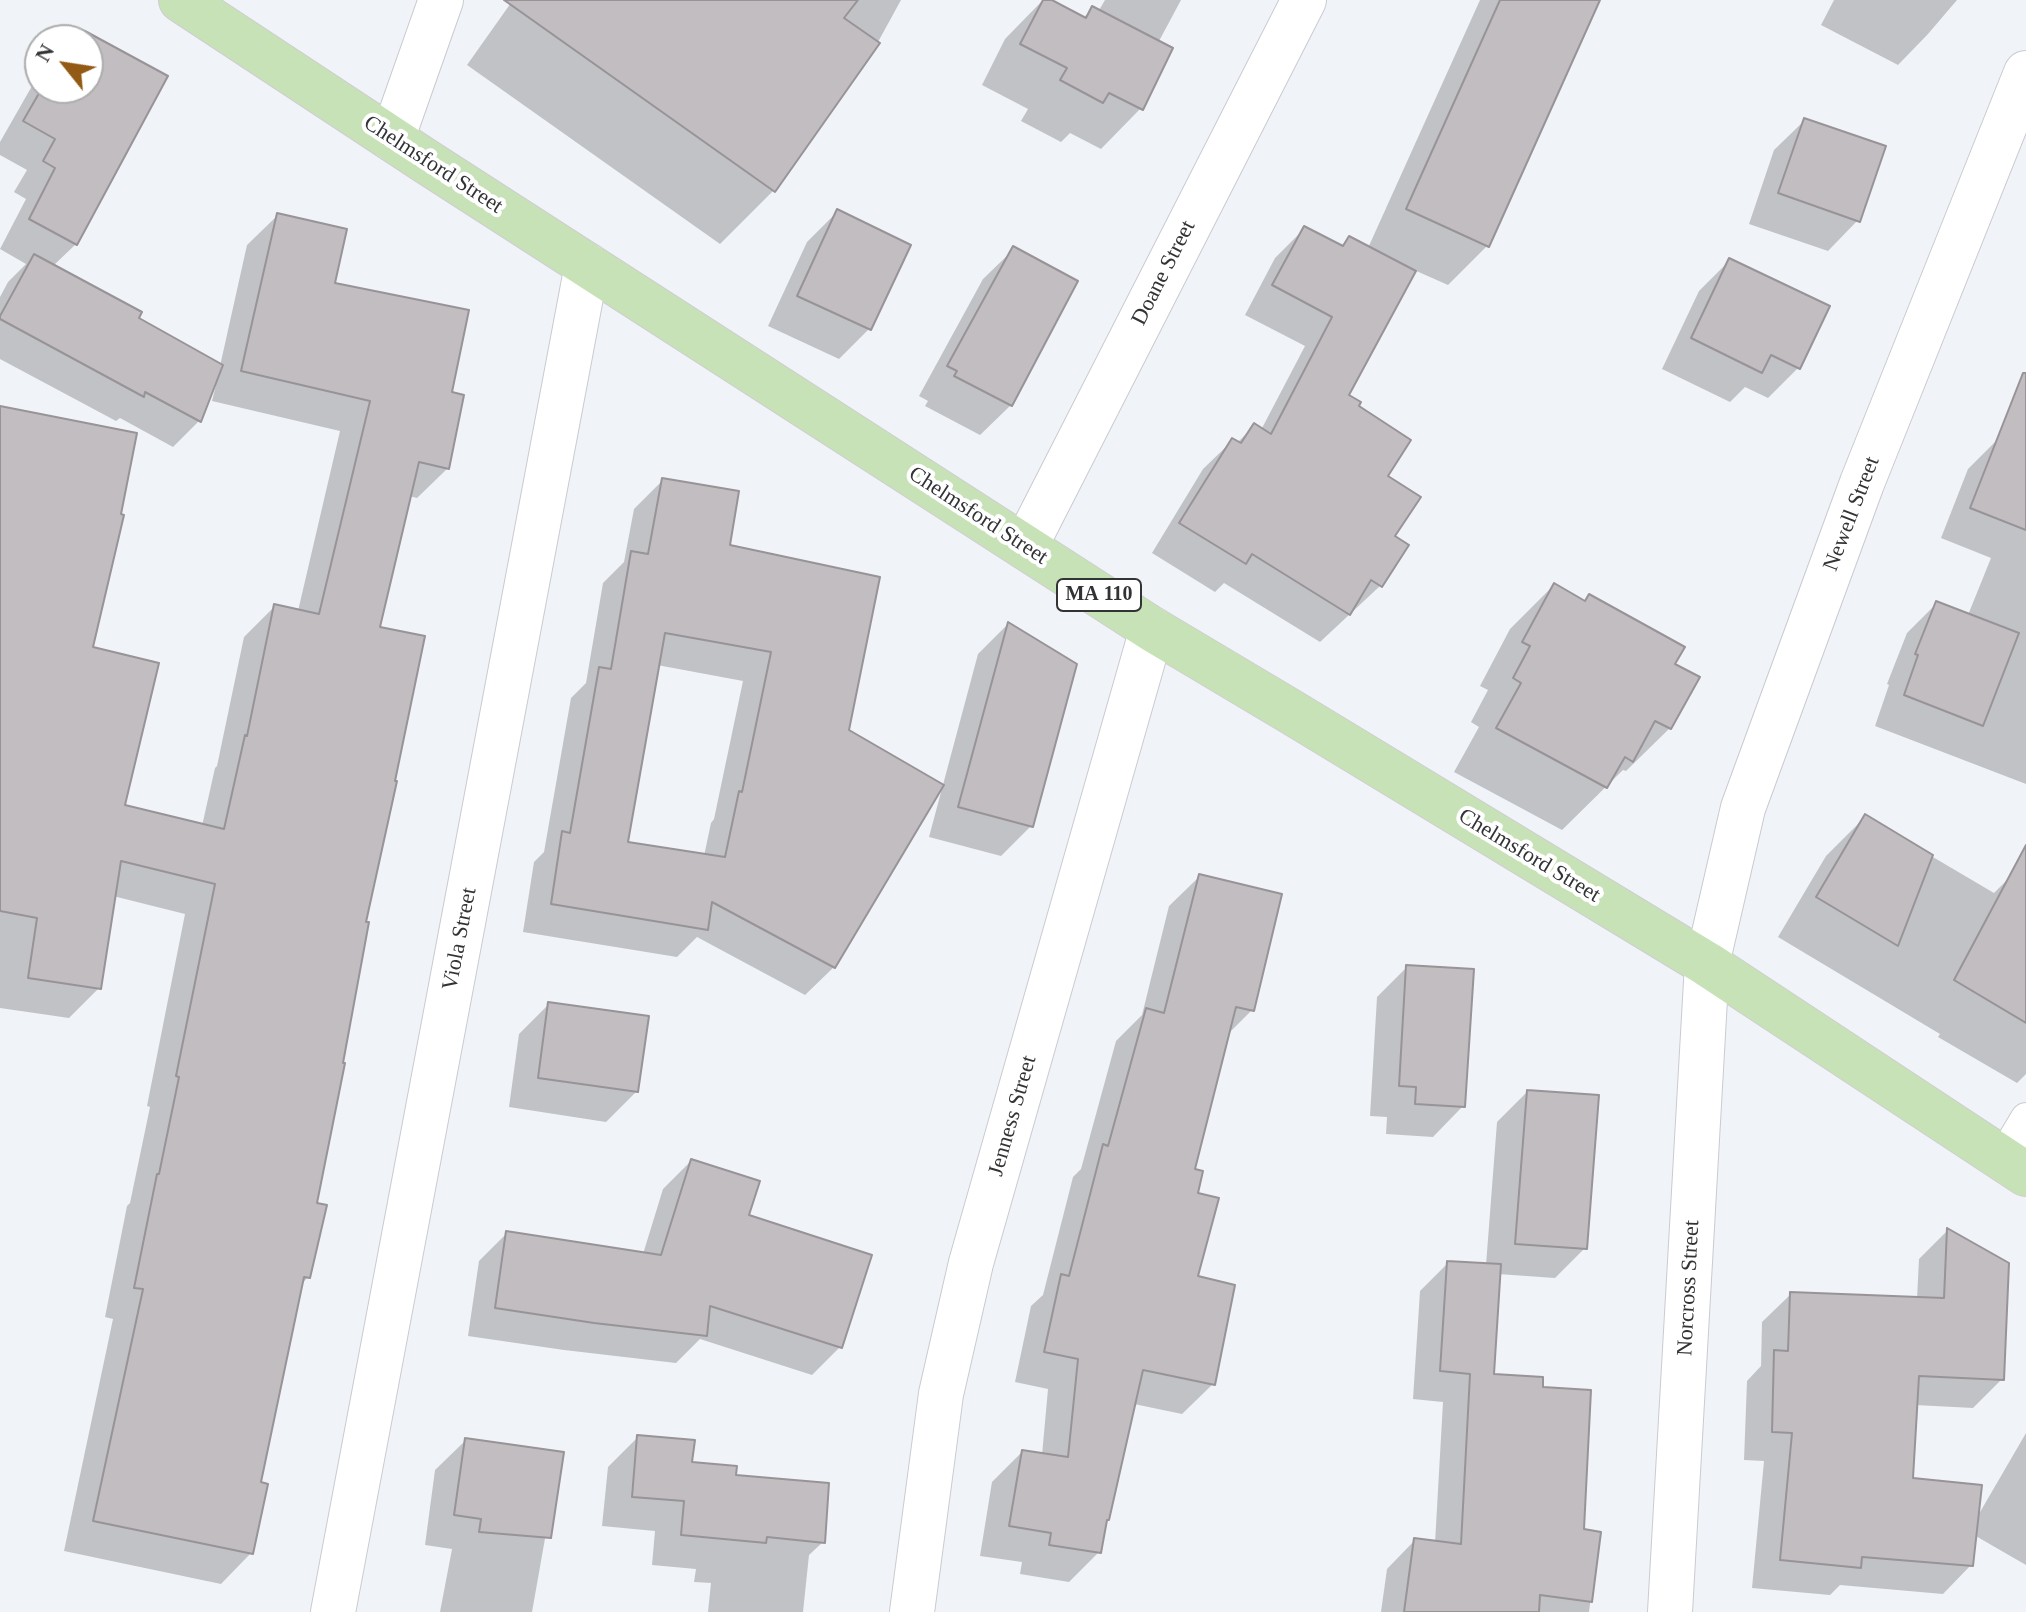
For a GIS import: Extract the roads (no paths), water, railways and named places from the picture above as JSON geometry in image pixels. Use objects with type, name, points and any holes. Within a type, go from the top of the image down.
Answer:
[{"type":"main road","name":"Chelmsford Street","points":[[181,0],[1152,629],[1707,964],[2014,1166]]},
{"type":"street","points":[[392,139],[441,0]]},
{"type":"street","name":"Doane Street","points":[[1025,547],[1304,0]]},
{"type":"street","name":"Newell Street","points":[[1707,964],[1743,808],[1862,483],[2026,73]]},
{"type":"street","name":"Viola Street","points":[[333,1612],[587,265]]},
{"type":"street","name":"Jenness Street","points":[[912,1612],[941,1394],[971,1263],[1152,629]]},
{"type":"street","name":"Norcross Street","points":[[1670,1612],[1707,964]]},
{"type":"lane","points":[[2014,1166],[2026,1118]]}]
